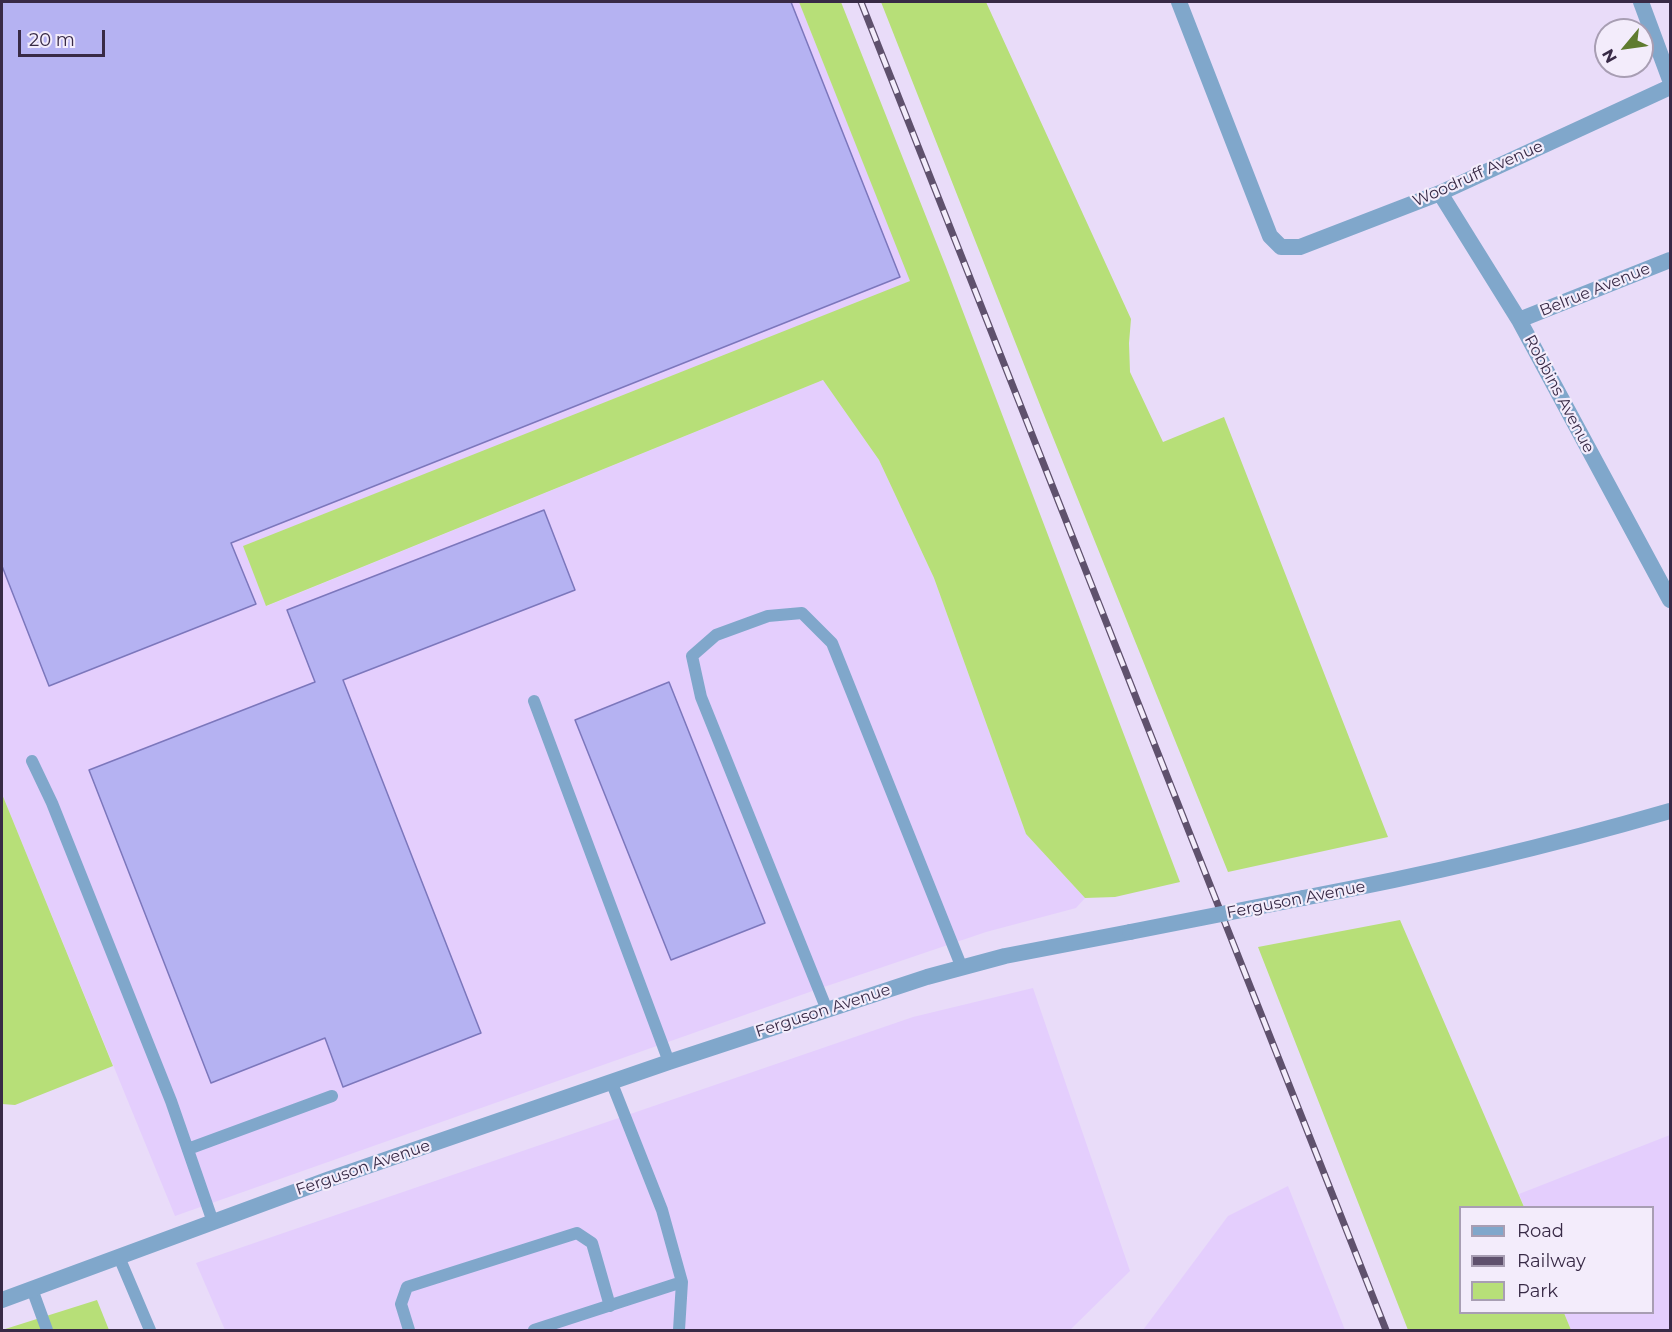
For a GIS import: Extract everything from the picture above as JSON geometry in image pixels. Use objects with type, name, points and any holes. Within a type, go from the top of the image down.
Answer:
[{"type":"street","name":"Woodruff Avenue","points":[[1179,2],[1270,236],[1281,247],[1300,247],[1440,193],[1671,87]]},
{"type":"street","points":[[1641,2],[1671,80]]},
{"type":"street","name":"Robbins Avenue","points":[[1440,193],[1519,320],[1671,600]]},
{"type":"street","name":"Belrue Avenue","points":[[1519,320],[1671,260]]},
{"type":"street","name":"Ferguson Avenue","points":[[2,1300],[327,1180],[611,1081],[927,977],[1005,956],[1429,873],[1603,831],[1671,811]]},
{"type":"lane","points":[[826,1010],[701,697],[692,656],[716,635],[768,616],[802,613],[832,643],[962,968]]},
{"type":"lane","points":[[534,701],[669,1062]]},
{"type":"lane","points":[[32,761],[52,803],[167,1090],[213,1222]]},
{"type":"lane","points":[[611,1081],[662,1210],[682,1282],[680,1330]]},
{"type":"lane","points":[[188,1149],[332,1096]]},
{"type":"lane","points":[[409,1330],[401,1304],[407,1287],[577,1233],[592,1243],[610,1306]]},
{"type":"lane","points":[[119,1257],[150,1330]]},
{"type":"lane","points":[[534,1330],[682,1282]]},
{"type":"lane","points":[[32,1289],[47,1330]]},
{"type":"shaded area","points":[[2,2],[799,2],[911,281],[244,546],[267,606],[823,380],[879,460],[934,578],[1026,834],[1085,898],[1076,908],[986,932],[821,988],[175,1216],[2,794]]},
{"type":"shaded area","points":[[1033,988],[1130,1271],[1070,1330],[225,1330],[196,1263],[913,1017]]},
{"type":"shaded area","points":[[1670,1135],[1670,1330],[1571,1330],[1564,1314],[1654,1314],[1654,1206],[1524,1206],[1519,1194]]},
{"type":"shaded area","points":[[1288,1186],[1345,1330],[1143,1330],[1228,1216]]},
{"type":"green space","points":[[799,2],[841,2],[946,267],[1180,882],[1115,897],[1085,898],[1026,834],[934,578],[879,460],[823,380],[266,606],[243,546],[910,281]]},
{"type":"green space","points":[[881,2],[986,2],[1131,319],[1130,372],[1163,442],[1224,417],[1388,837],[1228,872]]},
{"type":"green space","points":[[2,794],[113,1066],[15,1105],[2,1104]]},
{"type":"green space","points":[[1400,920],[1524,1206],[1459,1206],[1459,1314],[1564,1314],[1571,1330],[1408,1330],[1258,947]]},
{"type":"green space","points":[[97,1300],[109,1330],[2,1330]]},
{"type":"building","points":[[2,2],[791,2],[900,277],[231,543],[256,604],[49,686],[2,566]]},
{"type":"building","points":[[544,510],[575,590],[343,680],[481,1033],[343,1087],[325,1038],[211,1083],[89,770],[315,682],[287,610]]},
{"type":"building","points":[[669,682],[765,923],[671,960],[575,720]]},
{"type":"railway","points":[[861,2],[1386,1330]]}]
